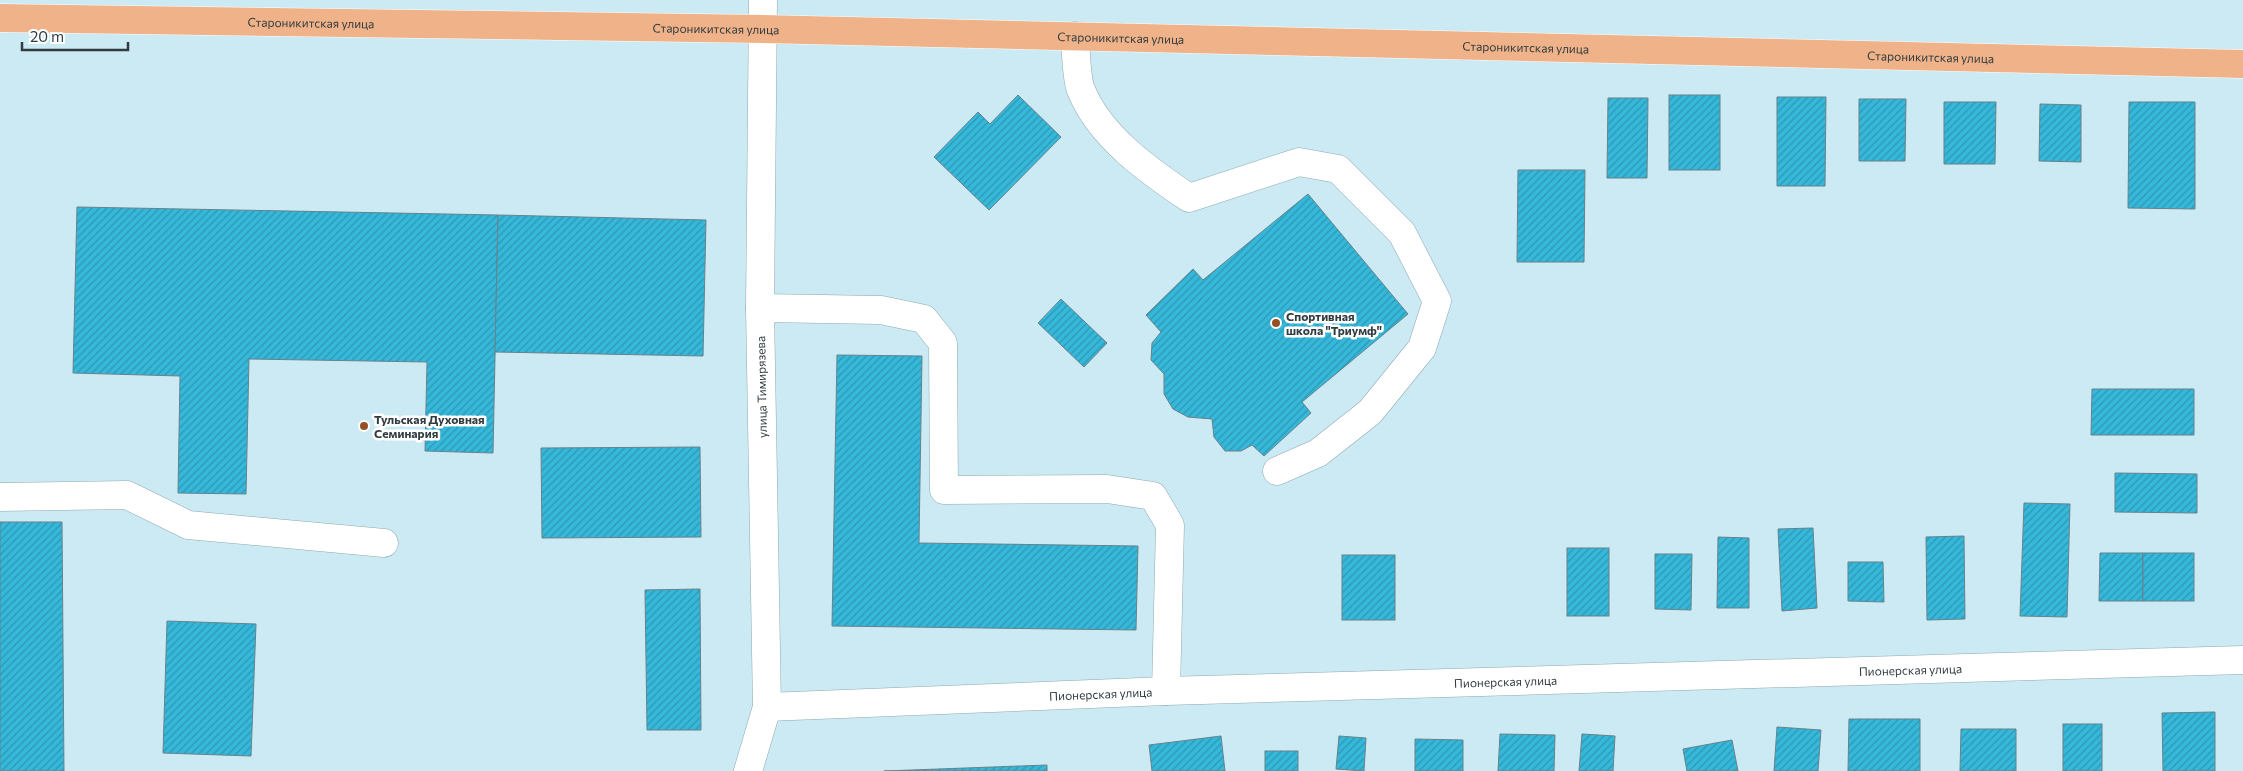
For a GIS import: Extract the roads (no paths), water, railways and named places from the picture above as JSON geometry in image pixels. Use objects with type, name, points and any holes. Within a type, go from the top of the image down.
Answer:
[{"type":"main road","name":"Староникитская улица","points":[[0,18],[762,29],[2243,64]]},
{"type":"street","name":"улица Тимирязева","points":[[748,771],[767,708],[760,308],[763,0]]},
{"type":"street","points":[[1075,36],[1080,90],[1105,129],[1145,168],[1189,198],[1299,162],[1338,169],[1402,233],[1437,301],[1422,348],[1370,412],[1318,453],[1277,471]]},
{"type":"street","points":[[760,308],[881,310],[924,319],[943,343],[944,490],[1107,490],[1153,496],[1170,525],[1166,691]]},
{"type":"street","points":[[0,498],[127,495],[188,525],[384,543]]},
{"type":"street","name":"Пионерская улица","points":[[767,708],[1166,691],[2243,660]]},
{"type":"place","name":"Спортивная школа \"Триумф\"","points":[[1276,323]]},
{"type":"place","name":"Тульская Духовная Семинария","points":[[364,426]]}]
